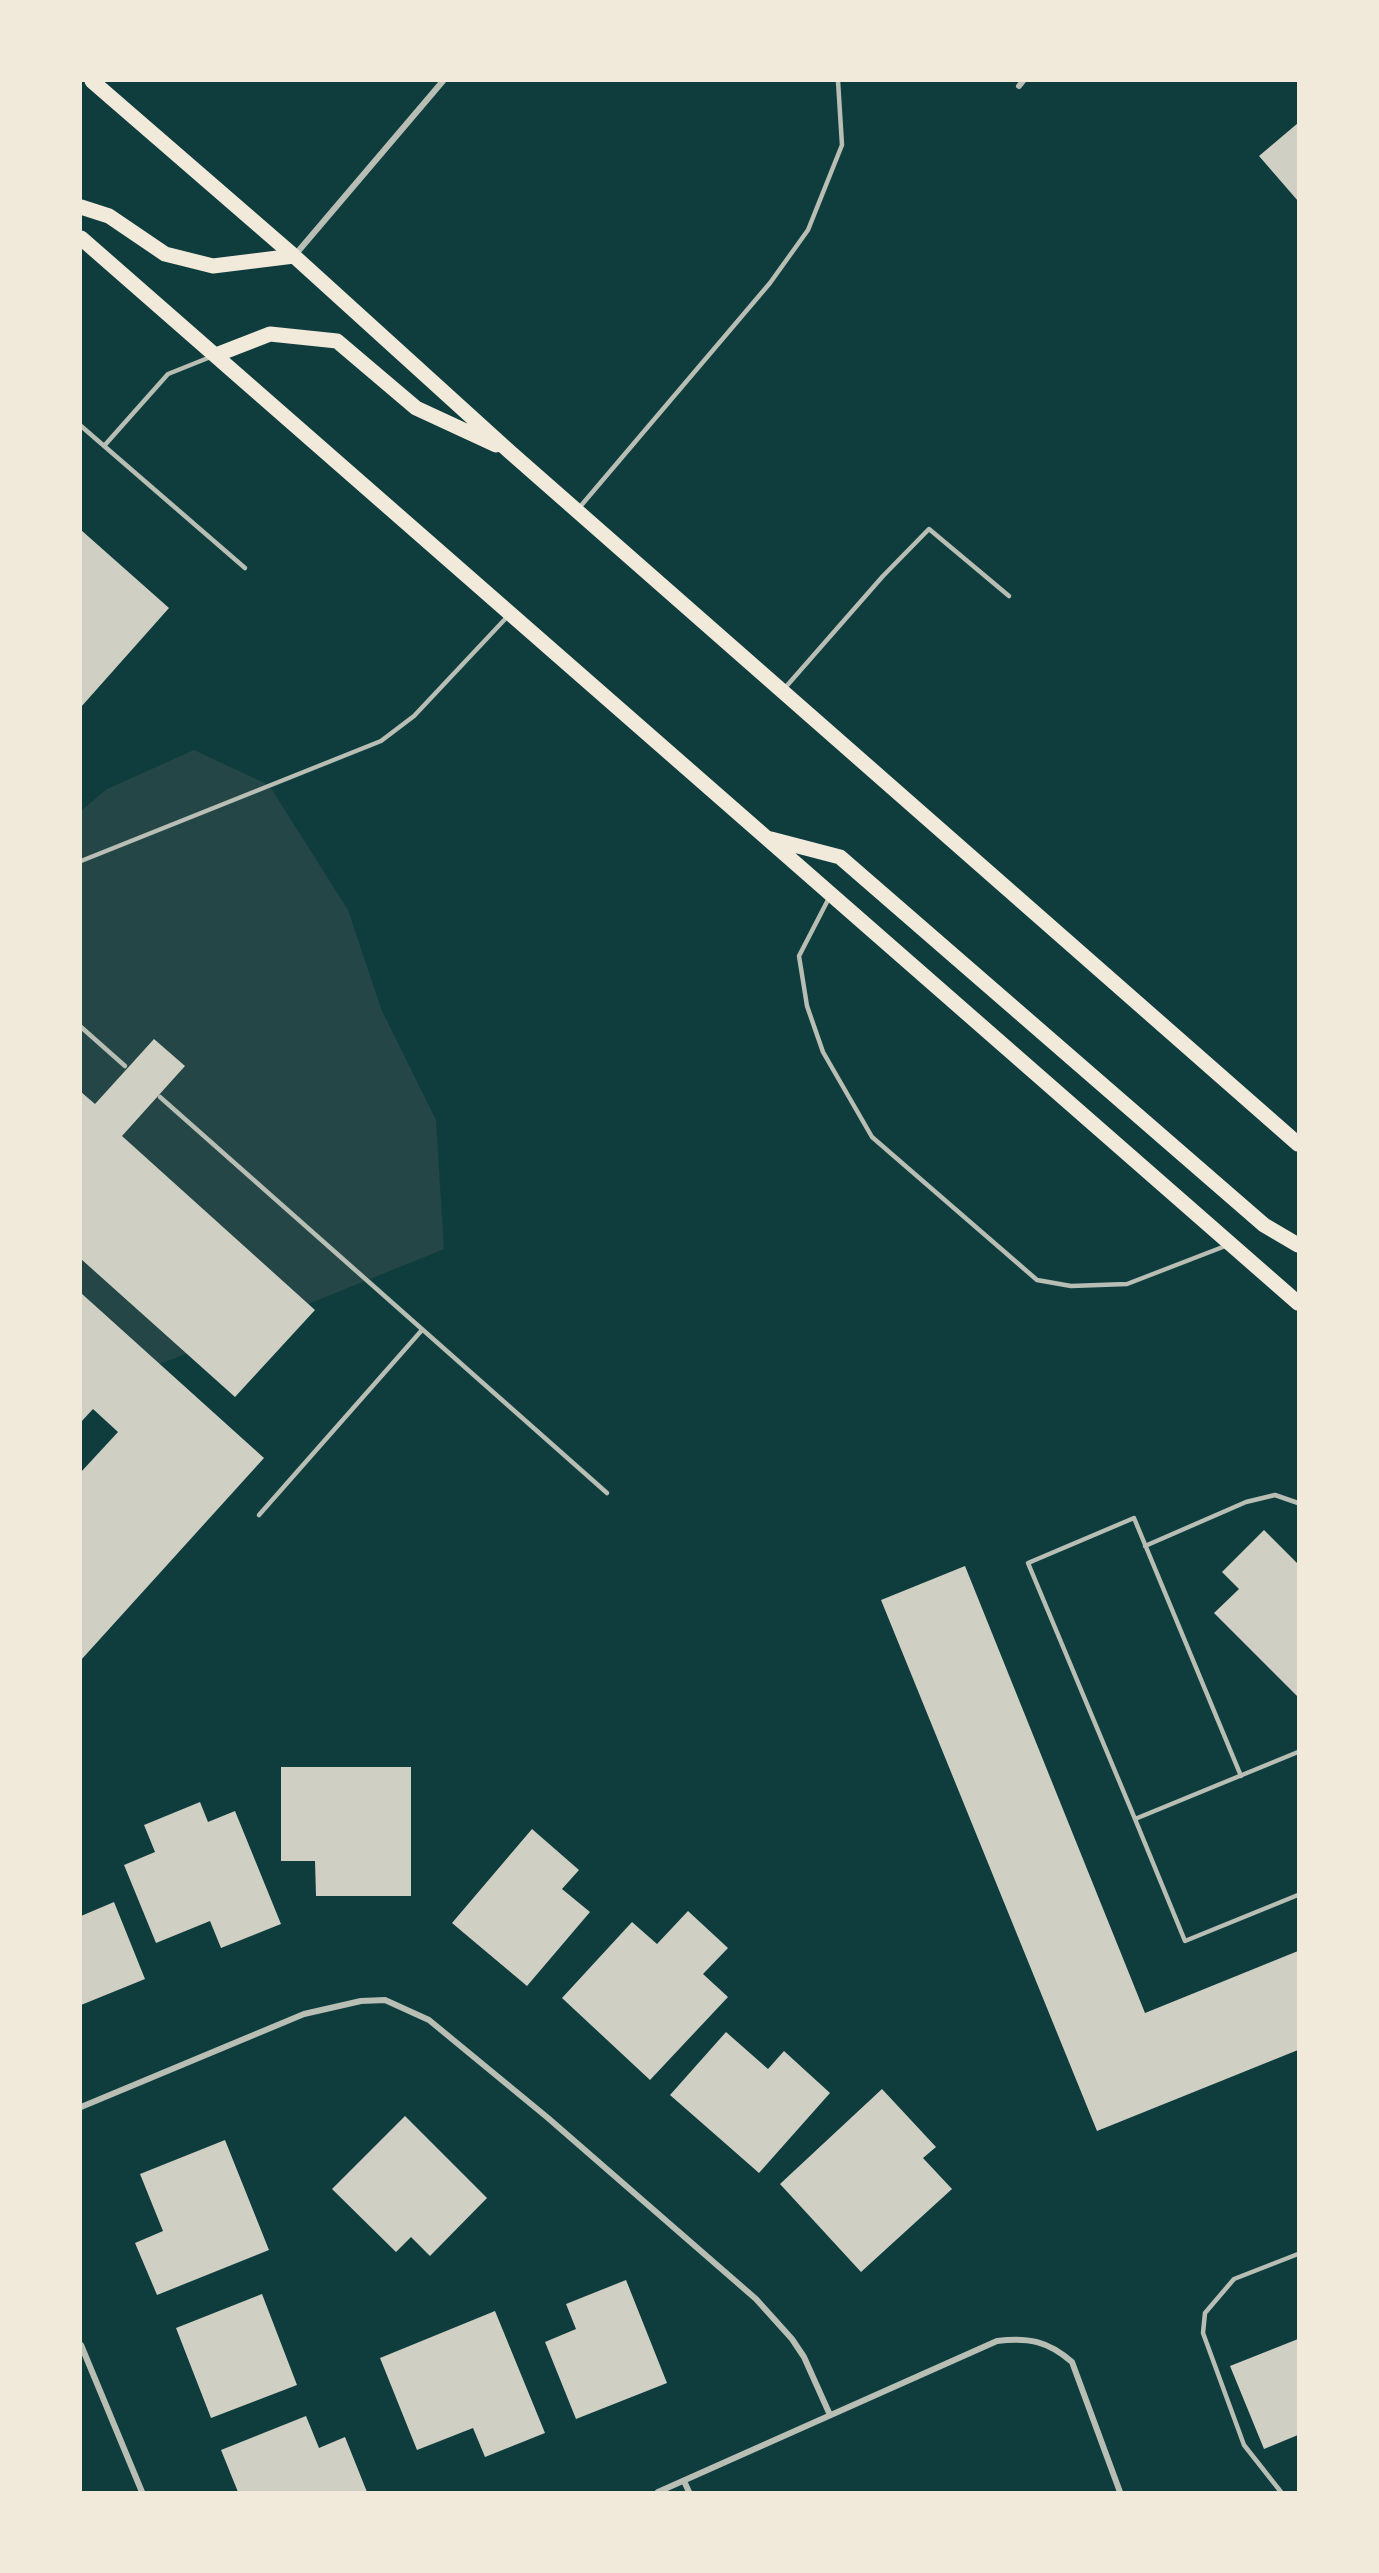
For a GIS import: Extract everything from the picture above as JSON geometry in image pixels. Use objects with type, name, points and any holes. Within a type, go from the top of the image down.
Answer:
[{"type":"main road","points":[[92,81],[294,256],[510,452],[1298,1144]]},
{"type":"main road","points":[[81,207],[109,216],[165,254],[213,266],[294,256]]},
{"type":"main road","points":[[81,238],[1298,1303]]},
{"type":"main road","points":[[216,355],[270,334],[337,341],[416,408],[510,452]]},
{"type":"main road","points":[[768,838],[840,857],[1263,1225],[1298,1245]]},
{"type":"street","points":[[294,256],[443,81]]},
{"type":"street","points":[[81,2107],[304,2014],[361,2001],[385,2000],[429,2020],[548,2118],[756,2299],[792,2339],[804,2357],[830,2415]]},
{"type":"street","points":[[658,2492],[997,2341],[1030,2340],[1056,2348],[1072,2362],[1120,2492]]},
{"type":"street","points":[[81,2345],[142,2492]]},
{"type":"street","points":[[684,2481],[689,2492]]},
{"type":"lane","points":[[577,511],[770,283],[808,230],[842,145],[838,81]]},
{"type":"lane","points":[[104,446],[168,374],[216,355]]},
{"type":"lane","points":[[81,426],[245,568]]},
{"type":"lane","points":[[782,691],[883,576],[929,528],[1009,596]]},
{"type":"lane","points":[[81,861],[381,741],[414,716],[511,613]]},
{"type":"lane","points":[[831,894],[799,956],[807,1006],[823,1052],[872,1137],[1037,1280],[1071,1286],[1127,1284],[1230,1244]]},
{"type":"lane","points":[[81,1027],[125,1066]]},
{"type":"lane","points":[[160,1097],[607,1493]]},
{"type":"lane","points":[[259,1515],[422,1330]]},
{"type":"lane","points":[[1145,1546],[1246,1502],[1275,1495],[1298,1503]]},
{"type":"lane","points":[[1242,1776],[1134,1518],[1028,1563],[1185,1941],[1298,1895]]},
{"type":"lane","points":[[1135,1819],[1298,1752]]},
{"type":"lane","points":[[1281,2492],[1244,2445],[1203,2333],[1205,2313],[1233,2279],[1298,2254]]},
{"type":"shaded area","points":[[194,750],[269,785],[348,910],[382,1011],[436,1120],[444,1249],[81,1396],[81,811],[107,789]]},
{"type":"building","points":[[1298,123],[1298,201],[1259,156]]},
{"type":"building","points":[[81,530],[169,608],[81,707]]},
{"type":"building","points":[[154,1039],[185,1066],[122,1136],[315,1310],[235,1397],[81,1259],[81,1092],[95,1104]]},
{"type":"building","points":[[81,1293],[264,1458],[81,1660],[81,1472],[118,1432],[93,1409],[81,1422]]},
{"type":"building","points":[[1264,1530],[1298,1564],[1298,1697],[1214,1613],[1239,1589],[1222,1572]]},
{"type":"building","points":[[965,1566],[1145,2013],[1298,1951],[1298,2050],[1097,2131],[881,1600]]},
{"type":"building","points":[[281,1767],[411,1767],[411,1896],[316,1896],[315,1861],[281,1861]]},
{"type":"building","points":[[200,1802],[208,1822],[235,1811],[281,1924],[221,1948],[210,1921],[156,1943],[124,1865],[155,1852],[144,1825]]},
{"type":"building","points":[[532,1829],[579,1870],[562,1889],[590,1912],[527,1986],[452,1923]]},
{"type":"building","points":[[114,1902],[145,1979],[81,2005],[81,1916]]},
{"type":"building","points":[[688,1911],[728,1948],[703,1974],[728,1997],[650,2080],[562,1998],[632,1922],[657,1944]]},
{"type":"building","points":[[726,2032],[768,2069],[784,2051],[830,2093],[759,2173],[670,2095]]},
{"type":"building","points":[[882,2089],[936,2147],[923,2158],[952,2189],[861,2272],[780,2184]]},
{"type":"building","points":[[405,2116],[487,2198],[430,2256],[411,2237],[396,2252],[332,2189]]},
{"type":"building","points":[[225,2140],[269,2250],[157,2295],[135,2243],[163,2231],[140,2174]]},
{"type":"building","points":[[626,2280],[667,2383],[576,2419],[545,2342],[576,2329],[566,2304]]},
{"type":"building","points":[[262,2294],[297,2385],[211,2418],[176,2328]]},
{"type":"building","points":[[495,2311],[545,2433],[485,2457],[473,2428],[417,2450],[380,2358]]},
{"type":"building","points":[[1298,2339],[1298,2435],[1264,2449],[1230,2366]]},
{"type":"building","points":[[306,2416],[319,2448],[345,2437],[367,2492],[238,2492],[221,2450]]}]
